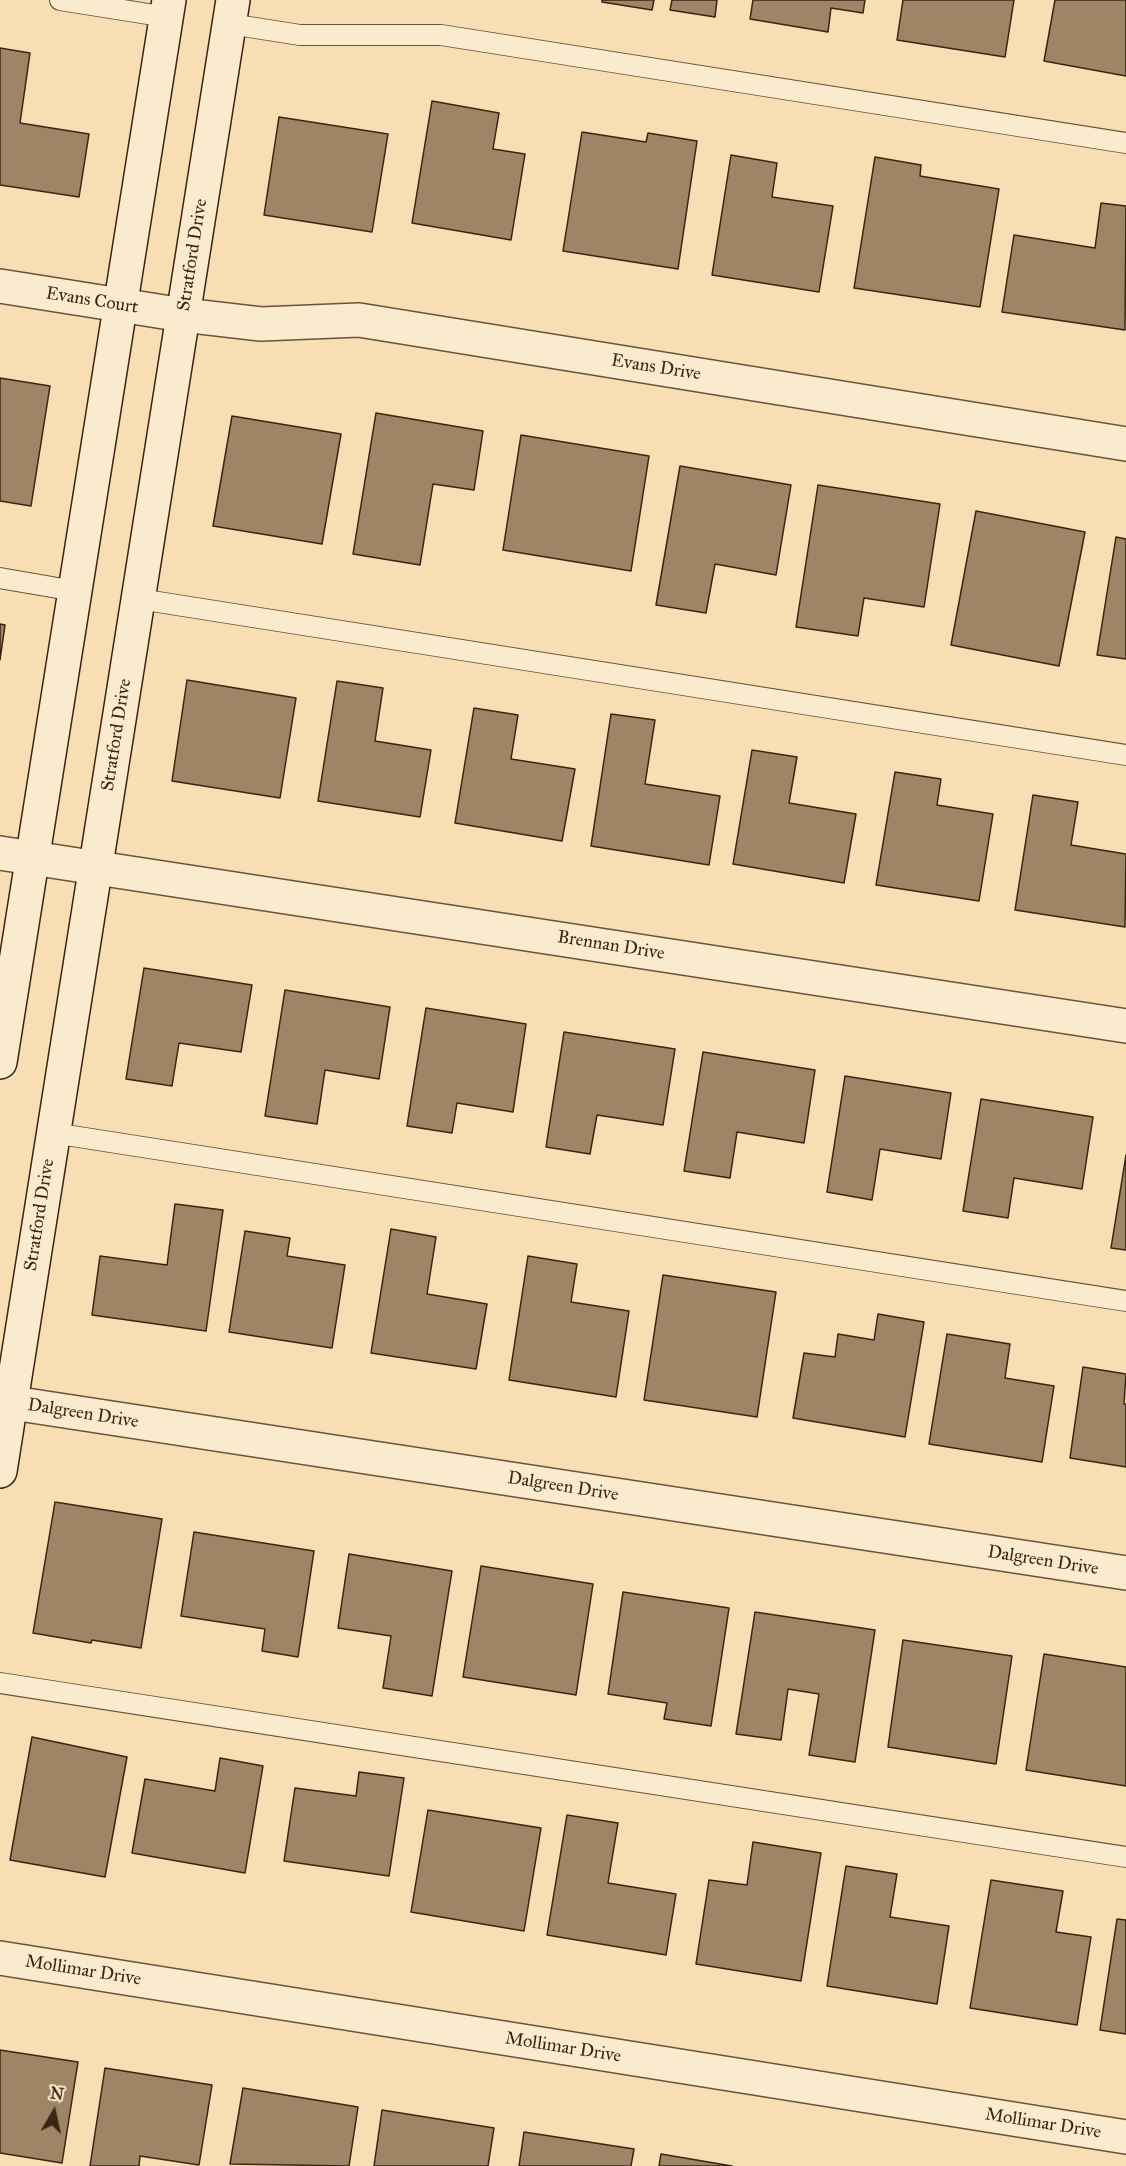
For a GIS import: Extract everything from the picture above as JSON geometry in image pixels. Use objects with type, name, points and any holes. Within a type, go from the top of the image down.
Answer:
[{"type":"street","points":[[0,1062],[168,8]]},
{"type":"street","name":"Stratford Drive","points":[[0,1471],[6,1402],[53,1133],[231,12]]},
{"type":"street","name":"Evans Court","points":[[0,286],[183,315]]},
{"type":"street","name":"Evans Drive","points":[[183,315],[261,324],[359,320],[1126,444]]},
{"type":"street","name":"Brennan Drive","points":[[0,852],[1126,1026]]},
{"type":"street","name":"Dalgreen Drive","points":[[6,1402],[1126,1573]]},
{"type":"street","name":"Mollimar Drive","points":[[0,1958],[1126,2137]]},
{"type":"lane","points":[[60,0],[168,8]]},
{"type":"lane","points":[[231,12],[300,35],[441,35],[1126,143]]},
{"type":"lane","points":[[0,578],[75,591]]},
{"type":"lane","points":[[139,599],[1126,755]]},
{"type":"lane","points":[[53,1133],[1126,1302]]},
{"type":"lane","points":[[0,1683],[1126,1857]]},
{"type":"building","points":[[602,0],[654,0],[652,10],[602,2]]},
{"type":"building","points":[[672,0],[717,0],[715,17],[670,10]]},
{"type":"building","points":[[753,0],[865,0],[863,13],[831,8],[828,32],[750,19]]},
{"type":"building","points":[[903,0],[1014,0],[1005,57],[897,40]]},
{"type":"building","points":[[1055,0],[1126,0],[1126,76],[1044,61]]},
{"type":"building","points":[[0,48],[30,53],[20,123],[89,134],[79,197],[0,185]]},
{"type":"building","points":[[432,101],[499,113],[493,149],[525,154],[511,240],[412,223]]},
{"type":"building","points":[[279,117],[388,134],[372,232],[264,215]]},
{"type":"building","points":[[582,132],[646,142],[648,133],[697,141],[678,269],[563,251]]},
{"type":"building","points":[[731,155],[777,163],[772,197],[833,206],[819,292],[712,275]]},
{"type":"building","points":[[875,157],[921,165],[920,176],[999,189],[980,307],[854,288]]},
{"type":"building","points":[[1101,203],[1126,206],[1125,330],[1002,312],[1014,235],[1095,248]]},
{"type":"building","points":[[0,378],[50,386],[31,506],[0,501]]},
{"type":"building","points":[[376,413],[483,431],[474,490],[433,484],[420,565],[353,554]]},
{"type":"building","points":[[232,416],[341,434],[322,544],[213,526]]},
{"type":"building","points":[[521,435],[649,456],[631,571],[503,550]]},
{"type":"building","points":[[680,466],[791,485],[776,575],[715,564],[706,613],[656,605]]},
{"type":"building","points":[[818,485],[940,504],[924,607],[864,598],[858,636],[796,627]]},
{"type":"building","points":[[976,511],[1085,532],[1059,666],[951,645]]},
{"type":"building","points":[[1116,537],[1126,539],[1126,659],[1097,655]]},
{"type":"building","points":[[0,624],[5,625],[0,660]]},
{"type":"building","points":[[187,680],[296,698],[280,798],[172,781]]},
{"type":"building","points":[[337,681],[383,688],[375,741],[431,750],[420,817],[318,801]]},
{"type":"building","points":[[474,708],[518,715],[511,759],[575,769],[562,841],[455,823]]},
{"type":"building","points":[[611,714],[655,720],[645,784],[720,796],[709,865],[591,846]]},
{"type":"building","points":[[752,750],[797,757],[789,803],[856,814],[844,883],[733,864]]},
{"type":"building","points":[[895,772],[941,779],[937,805],[993,814],[979,901],[876,885]]},
{"type":"building","points":[[1033,795],[1078,802],[1071,845],[1126,854],[1125,927],[1015,910]]},
{"type":"building","points":[[144,968],[252,985],[241,1052],[179,1043],[172,1086],[126,1079]]},
{"type":"building","points":[[285,990],[390,1007],[379,1079],[325,1070],[317,1124],[265,1116]]},
{"type":"building","points":[[426,1008],[526,1024],[513,1112],[457,1103],[452,1133],[407,1126]]},
{"type":"building","points":[[564,1032],[675,1049],[663,1125],[597,1115],[590,1154],[546,1147]]},
{"type":"building","points":[[703,1052],[815,1070],[804,1143],[737,1132],[730,1178],[684,1171]]},
{"type":"building","points":[[845,1076],[951,1093],[941,1159],[880,1149],[872,1200],[827,1192]]},
{"type":"building","points":[[981,1099],[1093,1117],[1082,1189],[1014,1178],[1008,1218],[963,1211]]},
{"type":"building","points":[[1126,1155],[1126,1250],[1111,1248]]},
{"type":"building","points":[[175,1204],[223,1210],[206,1331],[92,1315],[100,1256],[167,1265]]},
{"type":"building","points":[[391,1229],[436,1237],[427,1294],[487,1304],[476,1369],[371,1353]]},
{"type":"building","points":[[245,1231],[290,1238],[287,1256],[345,1265],[332,1348],[229,1332]]},
{"type":"building","points":[[528,1256],[577,1264],[571,1302],[629,1311],[616,1397],[509,1380]]},
{"type":"building","points":[[663,1275],[776,1292],[757,1417],[644,1400]]},
{"type":"building","points":[[878,1314],[924,1322],[905,1437],[793,1418],[804,1353],[835,1357],[838,1334],[874,1340]]},
{"type":"building","points":[[947,1334],[1010,1344],[1005,1378],[1054,1386],[1042,1462],[929,1444]]},
{"type":"building","points":[[1083,1367],[1126,1374],[1124,1404],[1126,1404],[1126,1467],[1070,1458]]},
{"type":"building","points":[[55,1502],[162,1519],[141,1648],[92,1640],[91,1643],[33,1633]]},
{"type":"building","points":[[194,1532],[314,1551],[298,1657],[262,1651],[265,1629],[181,1616]]},
{"type":"building","points":[[349,1554],[452,1571],[432,1696],[383,1688],[391,1636],[338,1628]]},
{"type":"building","points":[[481,1566],[593,1584],[576,1695],[463,1677]]},
{"type":"building","points":[[623,1592],[729,1608],[711,1726],[664,1719],[667,1703],[608,1694]]},
{"type":"building","points":[[755,1612],[875,1630],[855,1762],[809,1755],[819,1694],[788,1689],[781,1740],[736,1734]]},
{"type":"building","points":[[903,1640],[1012,1656],[996,1764],[888,1747]]},
{"type":"building","points":[[1044,1654],[1126,1667],[1126,1786],[1026,1770]]},
{"type":"building","points":[[32,1737],[127,1757],[105,1877],[10,1860]]},
{"type":"building","points":[[220,1758],[263,1766],[245,1873],[132,1853],[145,1779],[215,1791]]},
{"type":"building","points":[[359,1772],[404,1778],[389,1876],[284,1861],[295,1788],[356,1796]]},
{"type":"building","points":[[428,1810],[541,1828],[524,1931],[411,1912]]},
{"type":"building","points":[[567,1815],[618,1823],[608,1883],[676,1894],[666,1955],[547,1935]]},
{"type":"building","points":[[753,1842],[821,1853],[801,1981],[696,1964],[709,1880],[747,1885]]},
{"type":"building","points":[[846,1866],[897,1874],[890,1917],[949,1926],[937,2004],[827,1986]]},
{"type":"building","points":[[991,1880],[1063,1891],[1056,1932],[1091,1937],[1077,2025],[970,2008]]},
{"type":"building","points":[[1117,1919],[1126,1920],[1126,2034],[1100,2030]]},
{"type":"building","points":[[0,2050],[78,2062],[62,2163],[0,2153]]},
{"type":"building","points":[[105,2068],[212,2085],[199,2165],[140,2156],[139,2166],[90,2166]]},
{"type":"building","points":[[243,2088],[358,2107],[349,2166],[230,2164]]},
{"type":"building","points":[[382,2110],[494,2128],[488,2166],[374,2166]]},
{"type":"building","points":[[524,2132],[634,2149],[631,2166],[519,2166]]},
{"type":"building","points":[[661,2154],[732,2166],[659,2166]]}]
